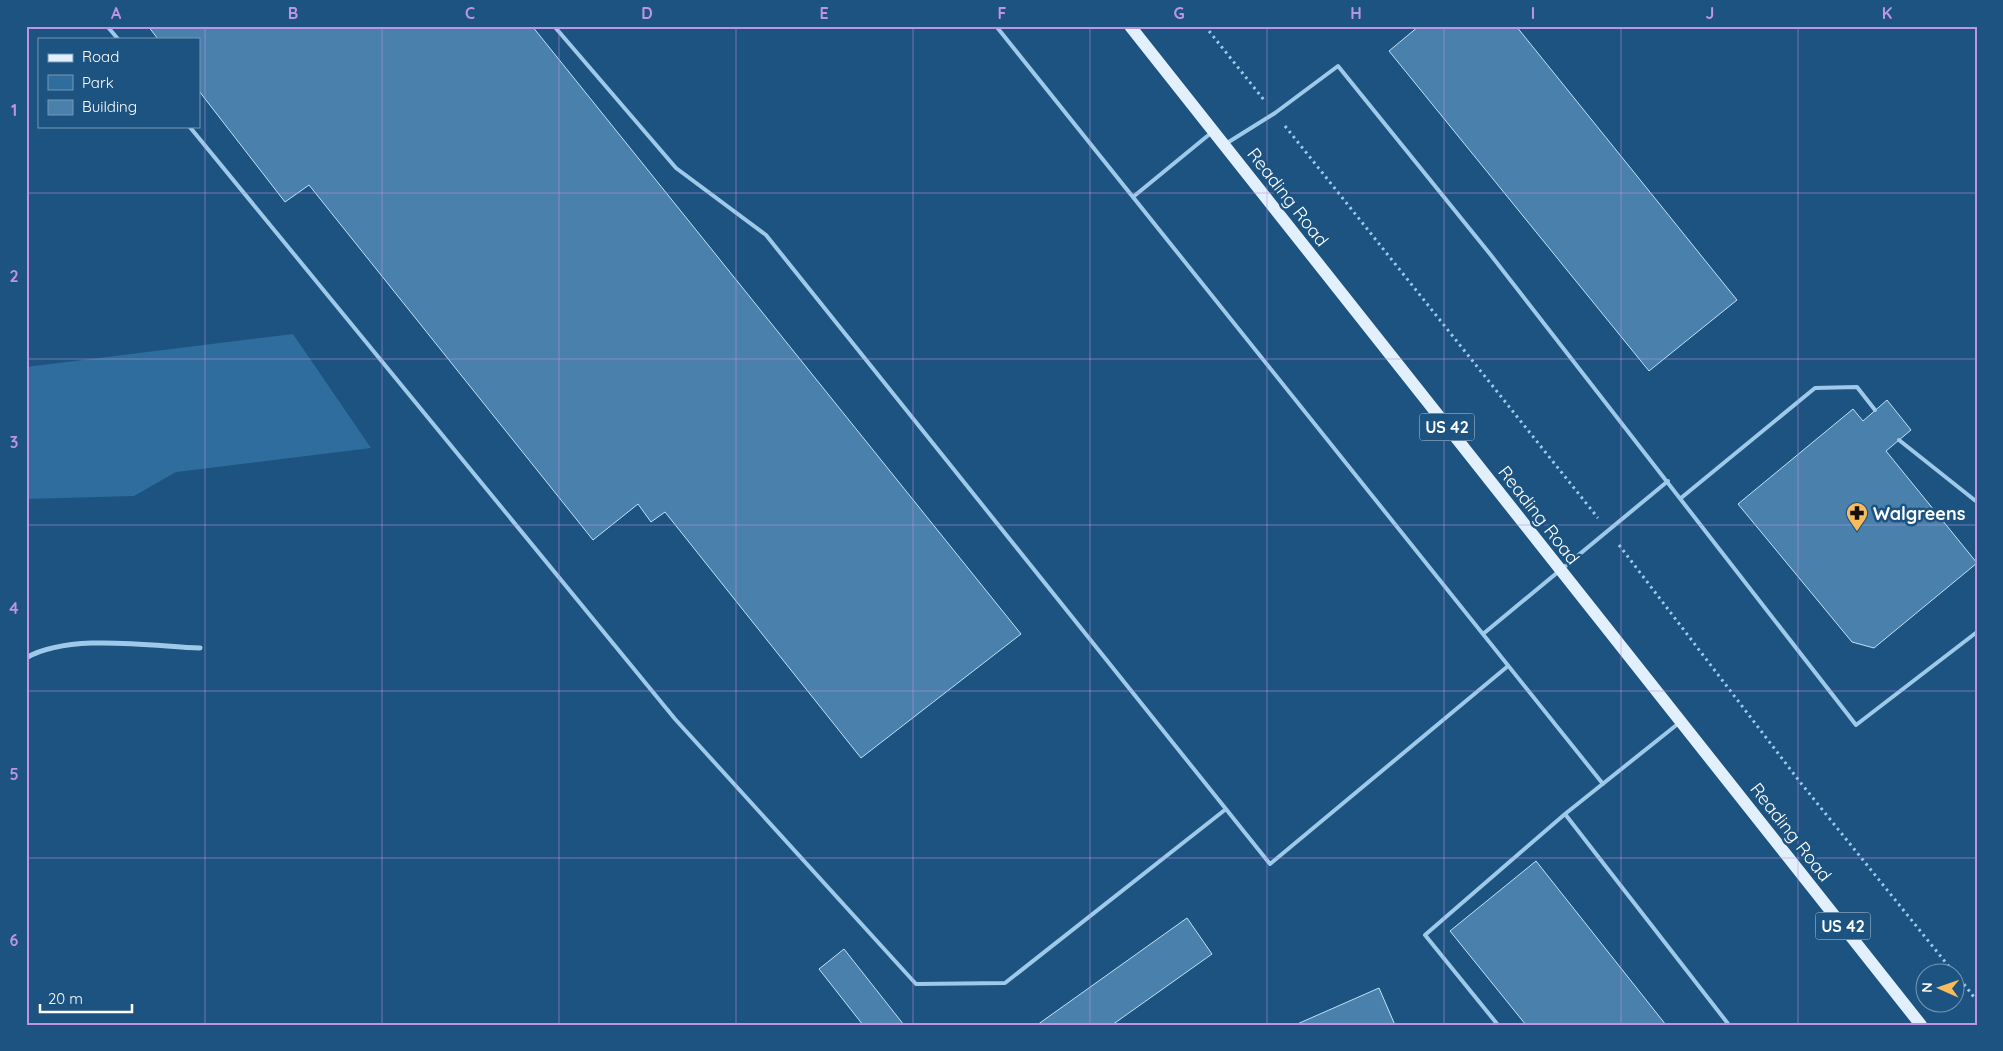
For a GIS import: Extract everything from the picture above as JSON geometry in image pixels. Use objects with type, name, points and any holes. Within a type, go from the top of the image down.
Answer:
[{"type":"main road","name":"Reading Road","points":[[1130,26],[1921,1025]]},
{"type":"street","points":[[26,658],[40,650],[62,644],[200,648]]},
{"type":"lane","points":[[107,26],[117,38]]},
{"type":"lane","points":[[554,26],[676,168],[766,235],[1270,864],[1508,666]]},
{"type":"lane","points":[[996,26],[1603,784]]},
{"type":"lane","points":[[1224,145],[1275,114],[1338,66],[1490,254],[1682,498],[1856,725],[1977,632]]},
{"type":"lane","points":[[192,128],[675,718],[916,984],[1005,983],[1226,809]]},
{"type":"lane","points":[[1133,197],[1213,131]]},
{"type":"lane","points":[[1682,498],[1815,388],[1857,388],[1875,410]]},
{"type":"lane","points":[[1899,440],[1977,502]]},
{"type":"lane","points":[[1483,634],[1668,481]]},
{"type":"lane","points":[[1498,1025],[1425,935],[1565,814],[1681,722]]},
{"type":"lane","points":[[1565,814],[1729,1025]]},
{"type":"path","points":[[1205,26],[1608,530],[1800,782],[1947,964]]},
{"type":"path","points":[[1966,988],[1977,1001]]},
{"type":"green space","points":[[293,334],[371,448],[176,472],[134,496],[26,499],[26,367]]},
{"type":"building","points":[[148,26],[532,26],[1021,634],[861,758],[665,512],[651,522],[638,504],[593,540],[309,185],[285,202],[200,92],[200,38],[157,38]]},
{"type":"building","points":[[1419,26],[1516,26],[1737,300],[1649,371],[1389,51]]},
{"type":"building","name":"Walgreens","points":[[1887,400],[1911,430],[1886,451],[1977,563],[1874,648],[1852,642],[1738,504],[1853,409],[1863,421]]},
{"type":"building","points":[[1536,861],[1666,1025],[1526,1025],[1450,931]]},
{"type":"building","points":[[1187,918],[1212,954],[1112,1025],[1037,1025]]},
{"type":"building","points":[[844,949],[904,1025],[863,1025],[819,969]]},
{"type":"building","points":[[1379,988],[1395,1025],[1295,1025]]},
{"type":"place","name":"Walgreens","points":[[1857,532]]}]
